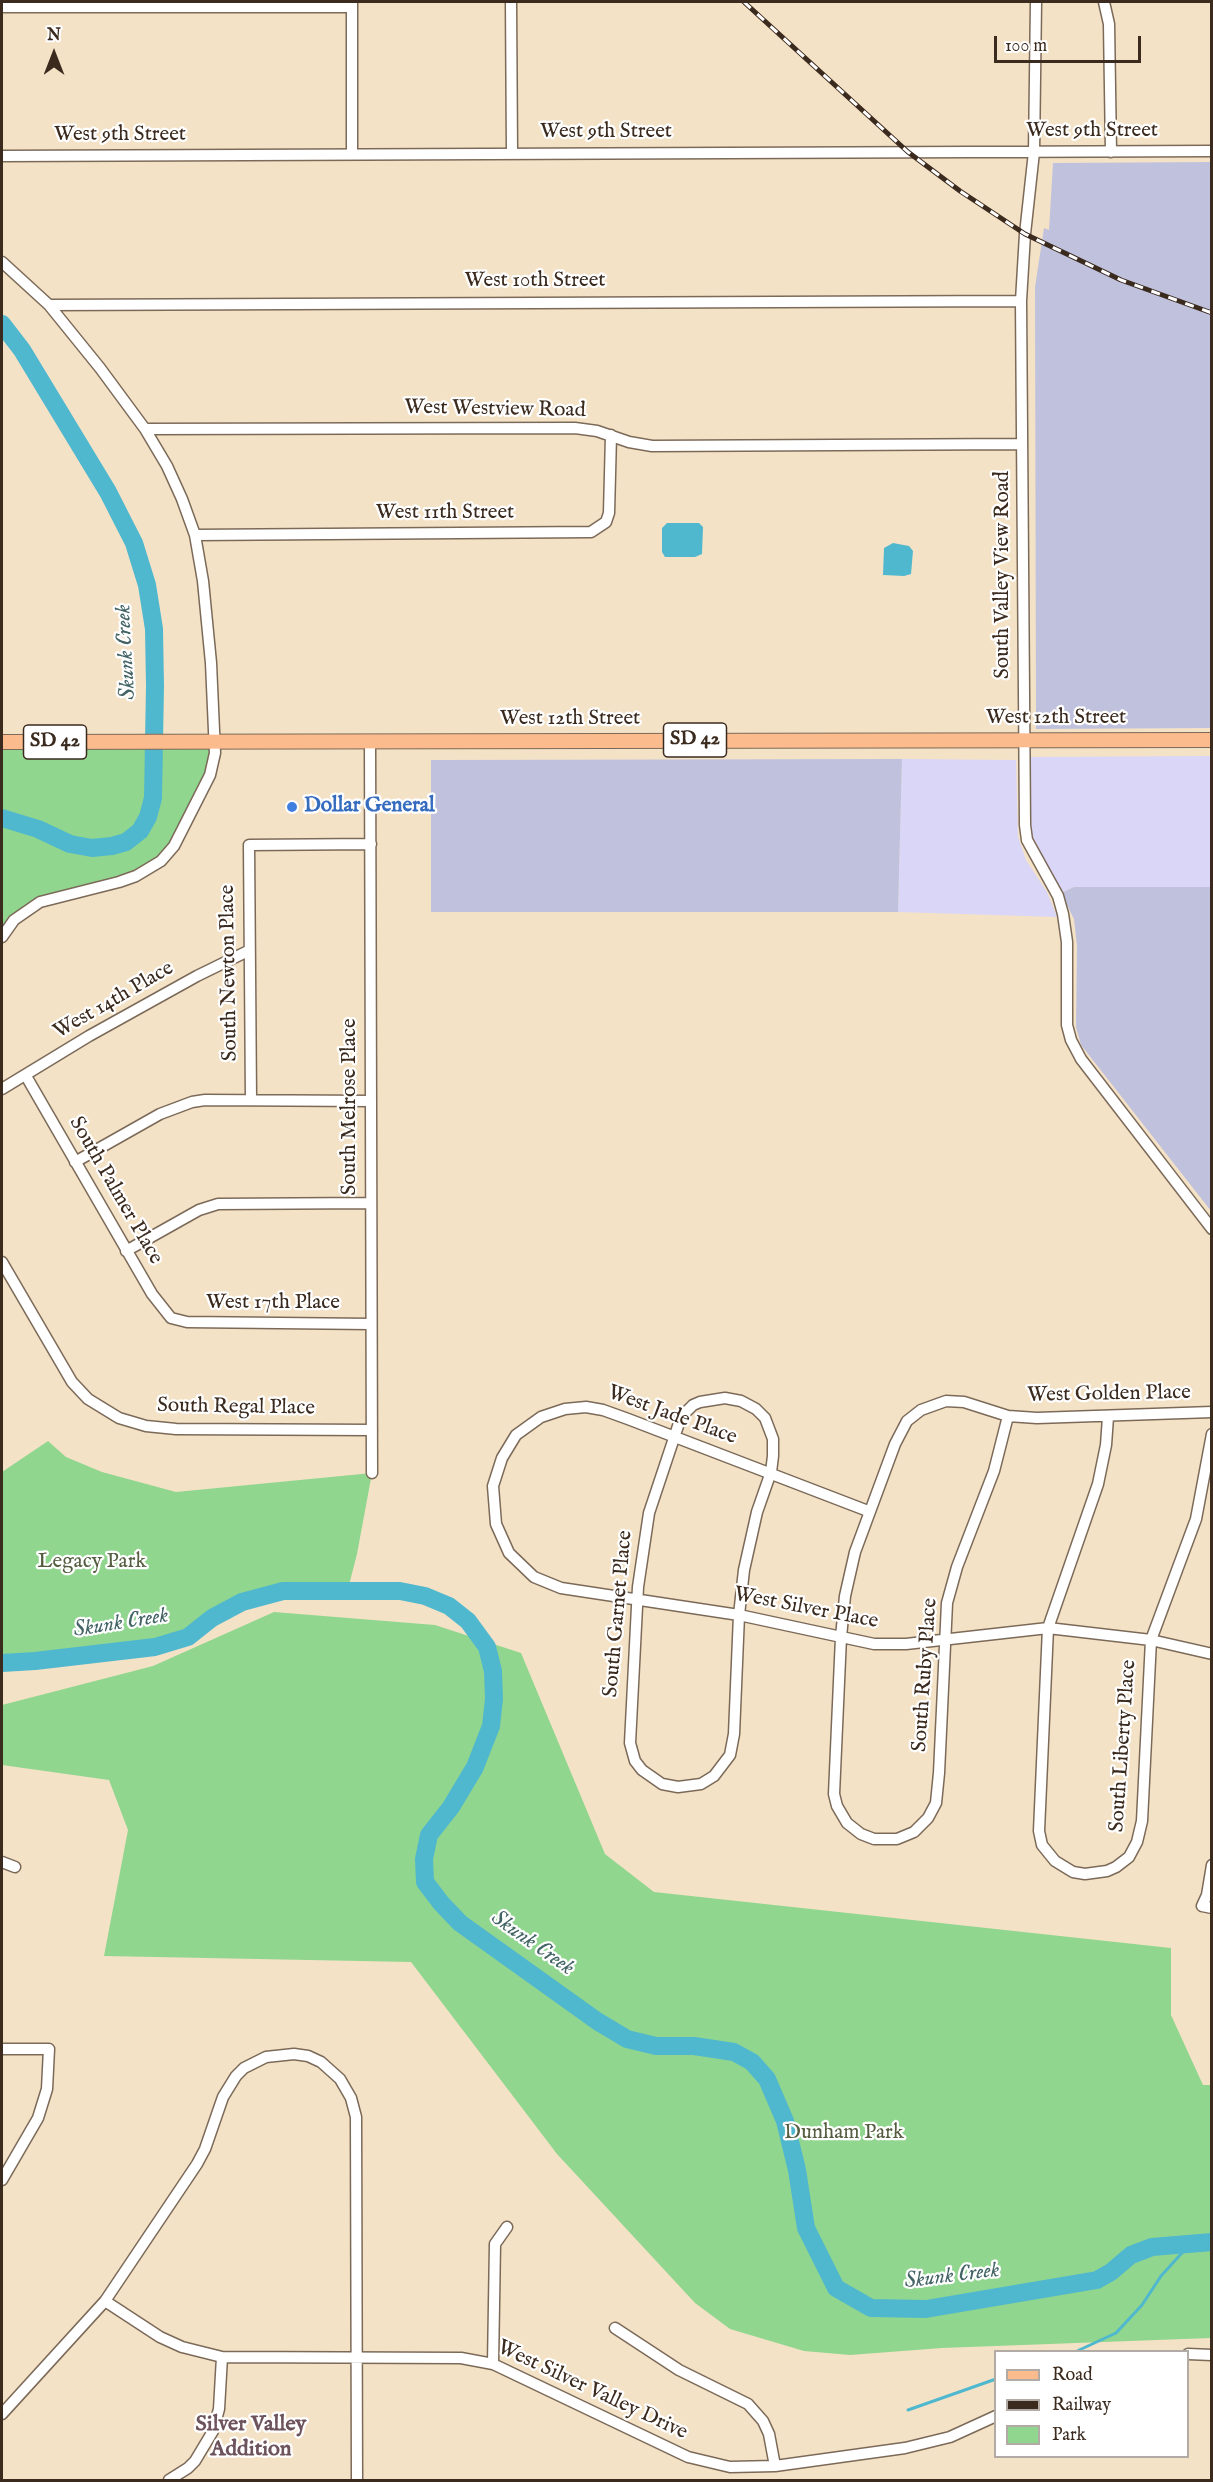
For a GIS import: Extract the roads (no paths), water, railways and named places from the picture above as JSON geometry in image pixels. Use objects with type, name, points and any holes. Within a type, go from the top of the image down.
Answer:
[{"type":"main road","name":"West 12th Street","points":[[2,742],[1212,740]]},
{"type":"street","points":[[511,2],[512,153]]},
{"type":"street","name":"South Valley View Road","points":[[1036,2],[1034,152],[1024,234],[1021,301],[1026,832],[1036,860],[1058,896],[1064,914],[1067,942],[1067,1025],[1071,1040],[1081,1059],[1212,1229]]},
{"type":"street","points":[[1104,2],[1109,24],[1111,152]]},
{"type":"street","points":[[2,7],[352,4],[352,154]]},
{"type":"street","name":"West 9th Street","points":[[2,156],[1212,151]]},
{"type":"street","points":[[2,262],[49,304],[145,429],[166,466],[195,535],[207,618],[214,741],[214,761],[210,775],[174,846],[161,861],[136,876],[119,882],[40,902],[14,920],[2,937]]},
{"type":"street","name":"West 10th Street","points":[[49,304],[1021,301]]},
{"type":"street","name":"West Westview Road","points":[[145,429],[575,428],[652,446],[1022,444]]},
{"type":"street","name":"West 11th Street","points":[[195,535],[591,532],[606,522],[609,513],[611,435]]},
{"type":"street","name":"South Melrose Place","points":[[370,741],[372,1473]]},
{"type":"street","name":"South Newton Place","points":[[251,1100],[248,951],[249,845],[371,844]]},
{"type":"street","name":"West 14th Place","points":[[2,1089],[89,1036],[197,976],[248,951]]},
{"type":"street","name":"South Palmer Place","points":[[26,1076],[152,1294],[176,1321]]},
{"type":"street","points":[[75,1162],[152,1119],[182,1105],[205,1100],[371,1101]]},
{"type":"street","points":[[126,1251],[200,1210],[219,1204],[370,1203]]},
{"type":"street","name":"South Regal Place","points":[[2,1262],[72,1382],[88,1399],[119,1418],[146,1426],[176,1429],[372,1430]]},
{"type":"street","name":"West 17th Place","points":[[176,1321],[370,1324]]},
{"type":"street","name":"South Garnet Place","points":[[739,1615],[734,1734],[730,1755],[714,1776],[701,1784],[678,1787],[662,1784],[642,1770],[635,1761],[630,1743],[636,1600],[649,1513],[681,1417],[693,1405],[716,1398],[741,1401],[756,1409],[769,1425],[773,1439],[771,1472]]},
{"type":"street","name":"West Golden Place","points":[[868,1511],[895,1444],[908,1421],[921,1410],[946,1401],[964,1402],[1008,1416],[1061,1419],[1164,1412],[1212,1412]]},
{"type":"street","name":"West Jade Place","points":[[493,1486],[498,1466],[511,1442],[541,1417],[575,1408],[595,1408],[771,1472],[868,1511]]},
{"type":"street","name":"South Ruby Place","points":[[842,1637],[834,1794],[841,1815],[854,1830],[868,1837],[882,1840],[897,1839],[914,1832],[928,1818],[936,1803],[947,1603],[994,1471],[1008,1416]]},
{"type":"street","name":"South Liberty Place","points":[[1108,1417],[1106,1445],[1098,1484],[1048,1628],[1039,1831],[1042,1845],[1055,1861],[1073,1872],[1084,1874],[1107,1871],[1116,1867],[1129,1857],[1137,1842],[1142,1821],[1151,1640],[1196,1519],[1212,1434]]},
{"type":"street","points":[[739,1615],[750,1541],[771,1472]]},
{"type":"street","name":"West Silver Place","points":[[493,1486],[499,1533],[509,1553],[524,1570],[545,1583],[561,1588],[739,1615],[858,1642],[891,1645],[1048,1628],[1151,1640],[1212,1654]]},
{"type":"street","points":[[842,1637],[849,1573],[868,1511]]},
{"type":"street","points":[[2,1862],[15,1867]]},
{"type":"street","points":[[1207,1907],[1212,1865]]},
{"type":"street","points":[[2,2049],[49,2049],[47,2089],[38,2118],[2,2180]]},
{"type":"street","points":[[2,2414],[105,2301],[197,2164],[205,2149],[223,2097],[236,2076],[244,2068],[266,2057],[294,2054],[308,2056],[321,2062],[340,2079],[351,2098],[356,2117],[357,2481]]},
{"type":"street","points":[[494,2364],[495,2244],[507,2226]]},
{"type":"street","name":"West Silver Valley Drive","points":[[105,2301],[160,2337],[182,2348],[222,2357],[461,2358],[494,2364],[698,2461],[730,2467],[775,2466],[855,2456],[927,2443],[950,2437],[994,2417]]},
{"type":"street","points":[[615,2328],[679,2370],[748,2404],[763,2421],[769,2434],[775,2466]]},
{"type":"street","points":[[1189,2354],[1212,2355]]},
{"type":"street","points":[[170,2481],[195,2461],[213,2431],[219,2409],[222,2357]]},
{"type":"water","points":[[667,523],[699,523],[703,527],[702,554],[695,557],[665,557],[662,552],[662,528]]},
{"type":"water","points":[[893,543],[909,546],[913,551],[911,574],[883,575],[884,548]]},
{"type":"waterway","name":"Skunk Creek","points":[[2,324],[22,350],[108,492],[134,543],[147,585],[154,629],[155,686],[153,798],[148,817],[140,831],[126,842],[92,848],[70,844],[38,829],[2,818]]},
{"type":"waterway","name":"Skunk Creek","points":[[2,1663],[155,1647],[188,1637],[212,1618],[242,1602],[283,1591],[400,1591],[425,1596],[449,1606],[468,1621],[487,1647],[493,1671],[494,1699],[491,1726],[475,1767],[451,1807],[429,1835],[424,1859],[425,1882],[460,1923],[597,2021],[627,2039],[656,2046],[694,2046],[734,2052],[752,2062],[767,2079],[785,2121],[797,2170],[806,2228],[836,2288],[871,2308],[926,2309],[1097,2280],[1111,2272],[1131,2255],[1152,2247],[1212,2242]]},
{"type":"waterway","points":[[1079,2350],[1116,2333],[1142,2305],[1161,2276],[1190,2244]]},
{"type":"waterway","points":[[908,2410],[994,2380]]},
{"type":"railway","points":[[744,2],[908,152],[960,191],[1025,234],[1121,280],[1212,313]]},
{"type":"place","name":"Dollar General","points":[[292,807]]},
{"type":"district","name":"Silver Valley Addition","points":[[251,2438]]},
{"type":"park label","name":"Legacy Park","points":[[92,1563]]},
{"type":"park label","name":"Dunham Park","points":[[844,2134]]}]
